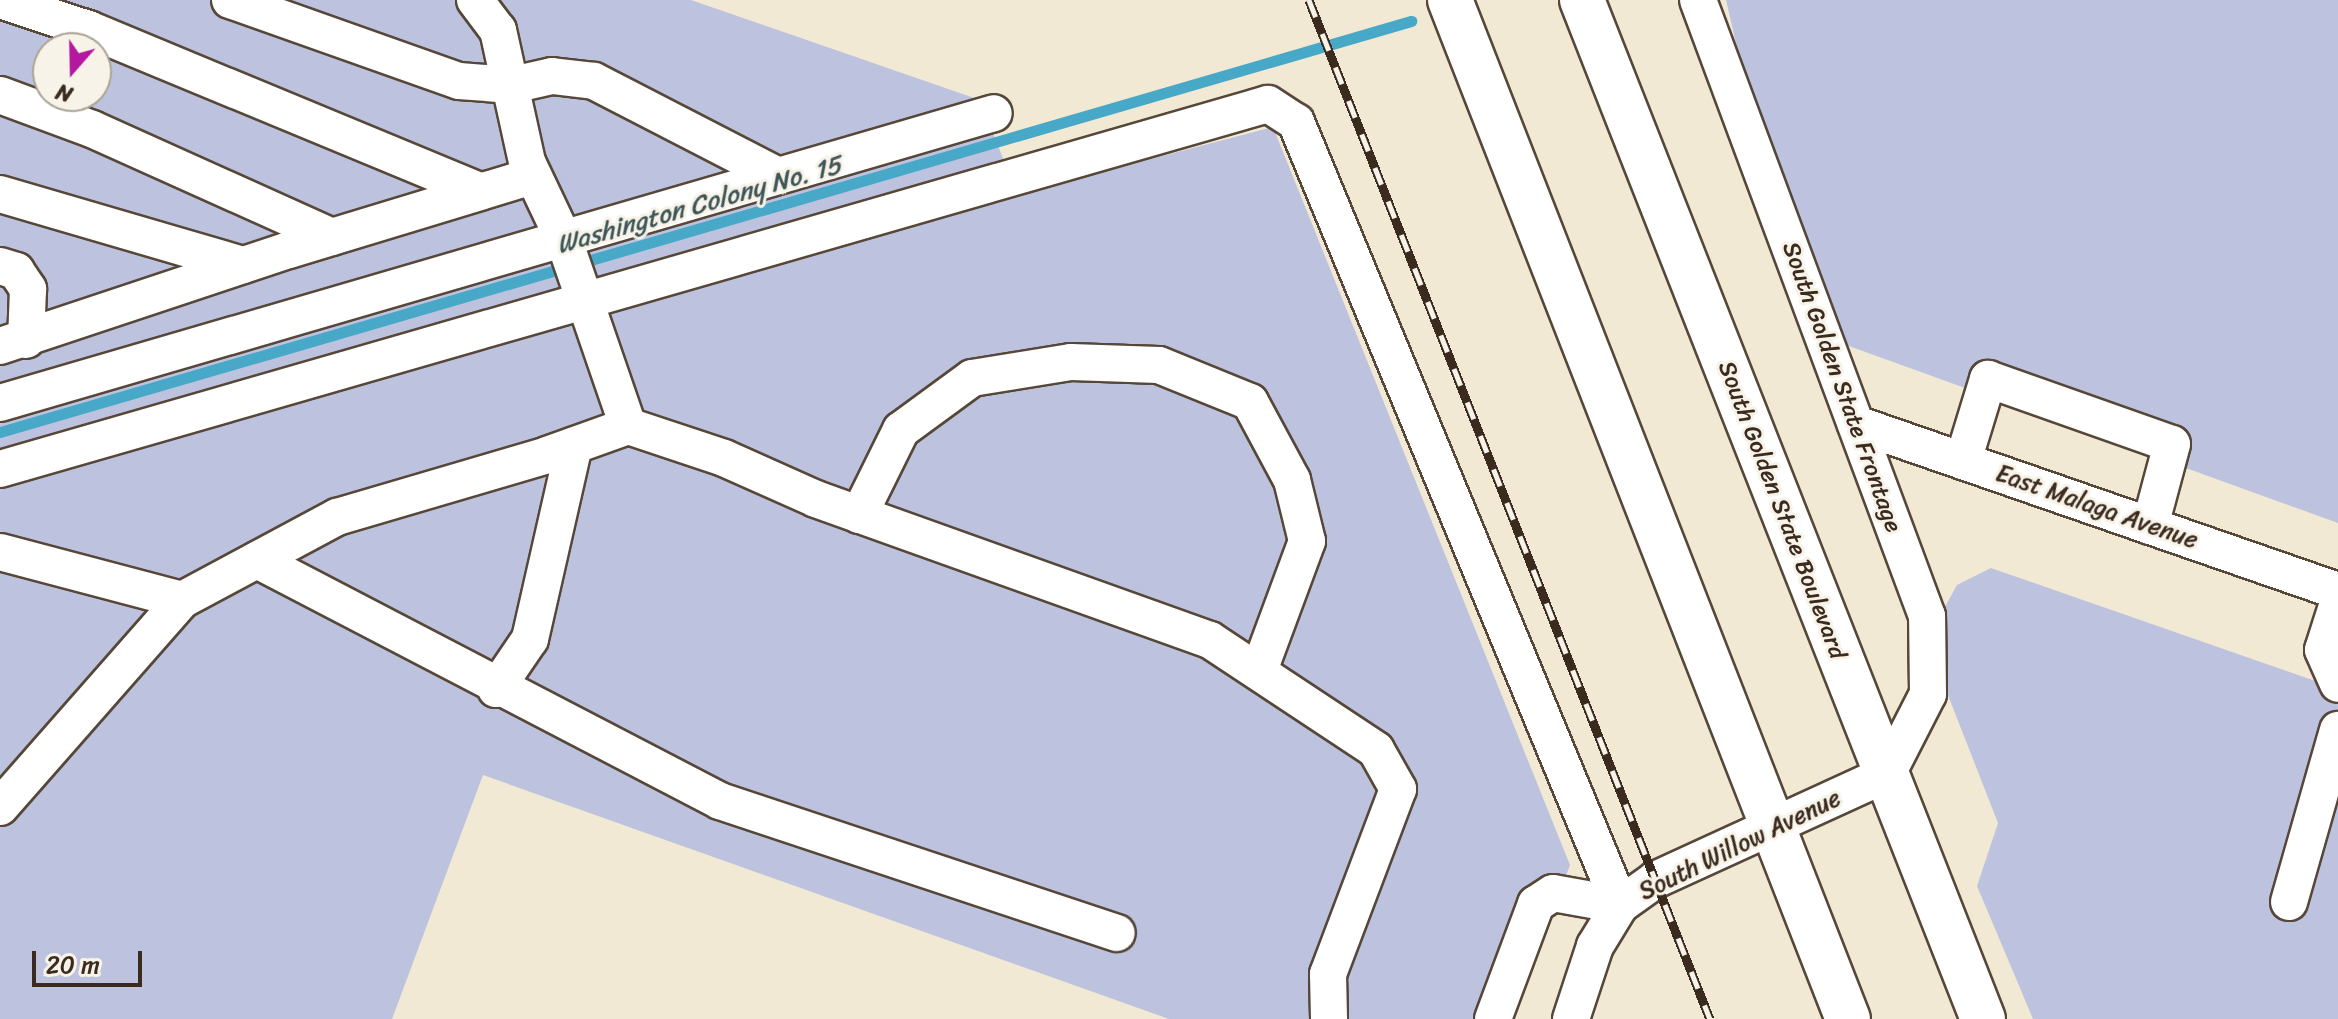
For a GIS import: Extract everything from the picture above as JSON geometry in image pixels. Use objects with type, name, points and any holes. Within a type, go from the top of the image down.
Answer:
[{"type":"main road","points":[[1450,0],[1848,1019]]},
{"type":"main road","name":"South Golden State Boulevard","points":[[1582,0],[1983,1019]]},
{"type":"street","points":[[0,0],[88,29],[481,192]]},
{"type":"street","points":[[230,0],[412,67],[459,81],[512,85],[552,76],[594,81],[774,174]]},
{"type":"street","points":[[475,0],[498,30],[533,176],[564,240],[628,426]]},
{"type":"street","name":"South Golden State Frontage","points":[[1698,0],[1927,616],[1928,694],[1887,774]]},
{"type":"street","points":[[0,95],[92,129],[332,237]]},
{"type":"street","points":[[0,469],[1268,104],[1296,122],[1620,905]]},
{"type":"street","points":[[0,403],[564,240],[774,174],[994,113]]},
{"type":"street","points":[[13,343],[243,265],[533,176]]},
{"type":"street","points":[[0,194],[243,265]]},
{"type":"street","points":[[0,266],[16,271],[28,289],[13,343]]},
{"type":"street","points":[[859,515],[901,430],[972,378],[1071,362],[1159,365],[1250,402],[1292,480],[1307,541],[1259,671]]},
{"type":"street","points":[[1963,461],[1988,379],[2172,444],[2150,526]]},
{"type":"street","name":"East Malaga Avenue","points":[[1856,424],[2338,591]]},
{"type":"street","points":[[0,807],[182,600],[337,517],[574,446],[628,426],[724,458],[859,515],[1210,640],[1376,750],[1398,789],[1328,974],[1329,1019]]},
{"type":"street","points":[[496,689],[530,639],[574,446]]},
{"type":"street","points":[[0,552],[182,600]]},
{"type":"street","points":[[257,560],[496,689],[720,801],[1117,933]]},
{"type":"street","points":[[2338,603],[2323,650],[2338,684]]},
{"type":"street","points":[[2289,902],[2338,730]]},
{"type":"street","name":"South Willow Avenue","points":[[1571,1019],[1595,946],[1620,905],[1655,880],[1887,774]]},
{"type":"street","points":[[1493,1019],[1536,904],[1553,893],[1620,905]]},
{"type":"shaded area","points":[[0,0],[691,0],[980,100],[1017,194],[1273,127],[1570,865],[1513,1019],[1169,1019],[483,775],[392,1019],[0,1019]]},
{"type":"shaded area","points":[[1726,0],[2338,0],[2338,523],[1802,329]]},
{"type":"shaded area","points":[[1991,568],[2338,689],[2338,1019],[2033,1019],[1977,886],[1998,823],[1944,685],[1935,625],[1957,585]]},
{"type":"waterway","name":"Washington Colony No. 15","points":[[0,432],[1411,21]]},
{"type":"railway","points":[[1309,0],[1710,1019]]}]
